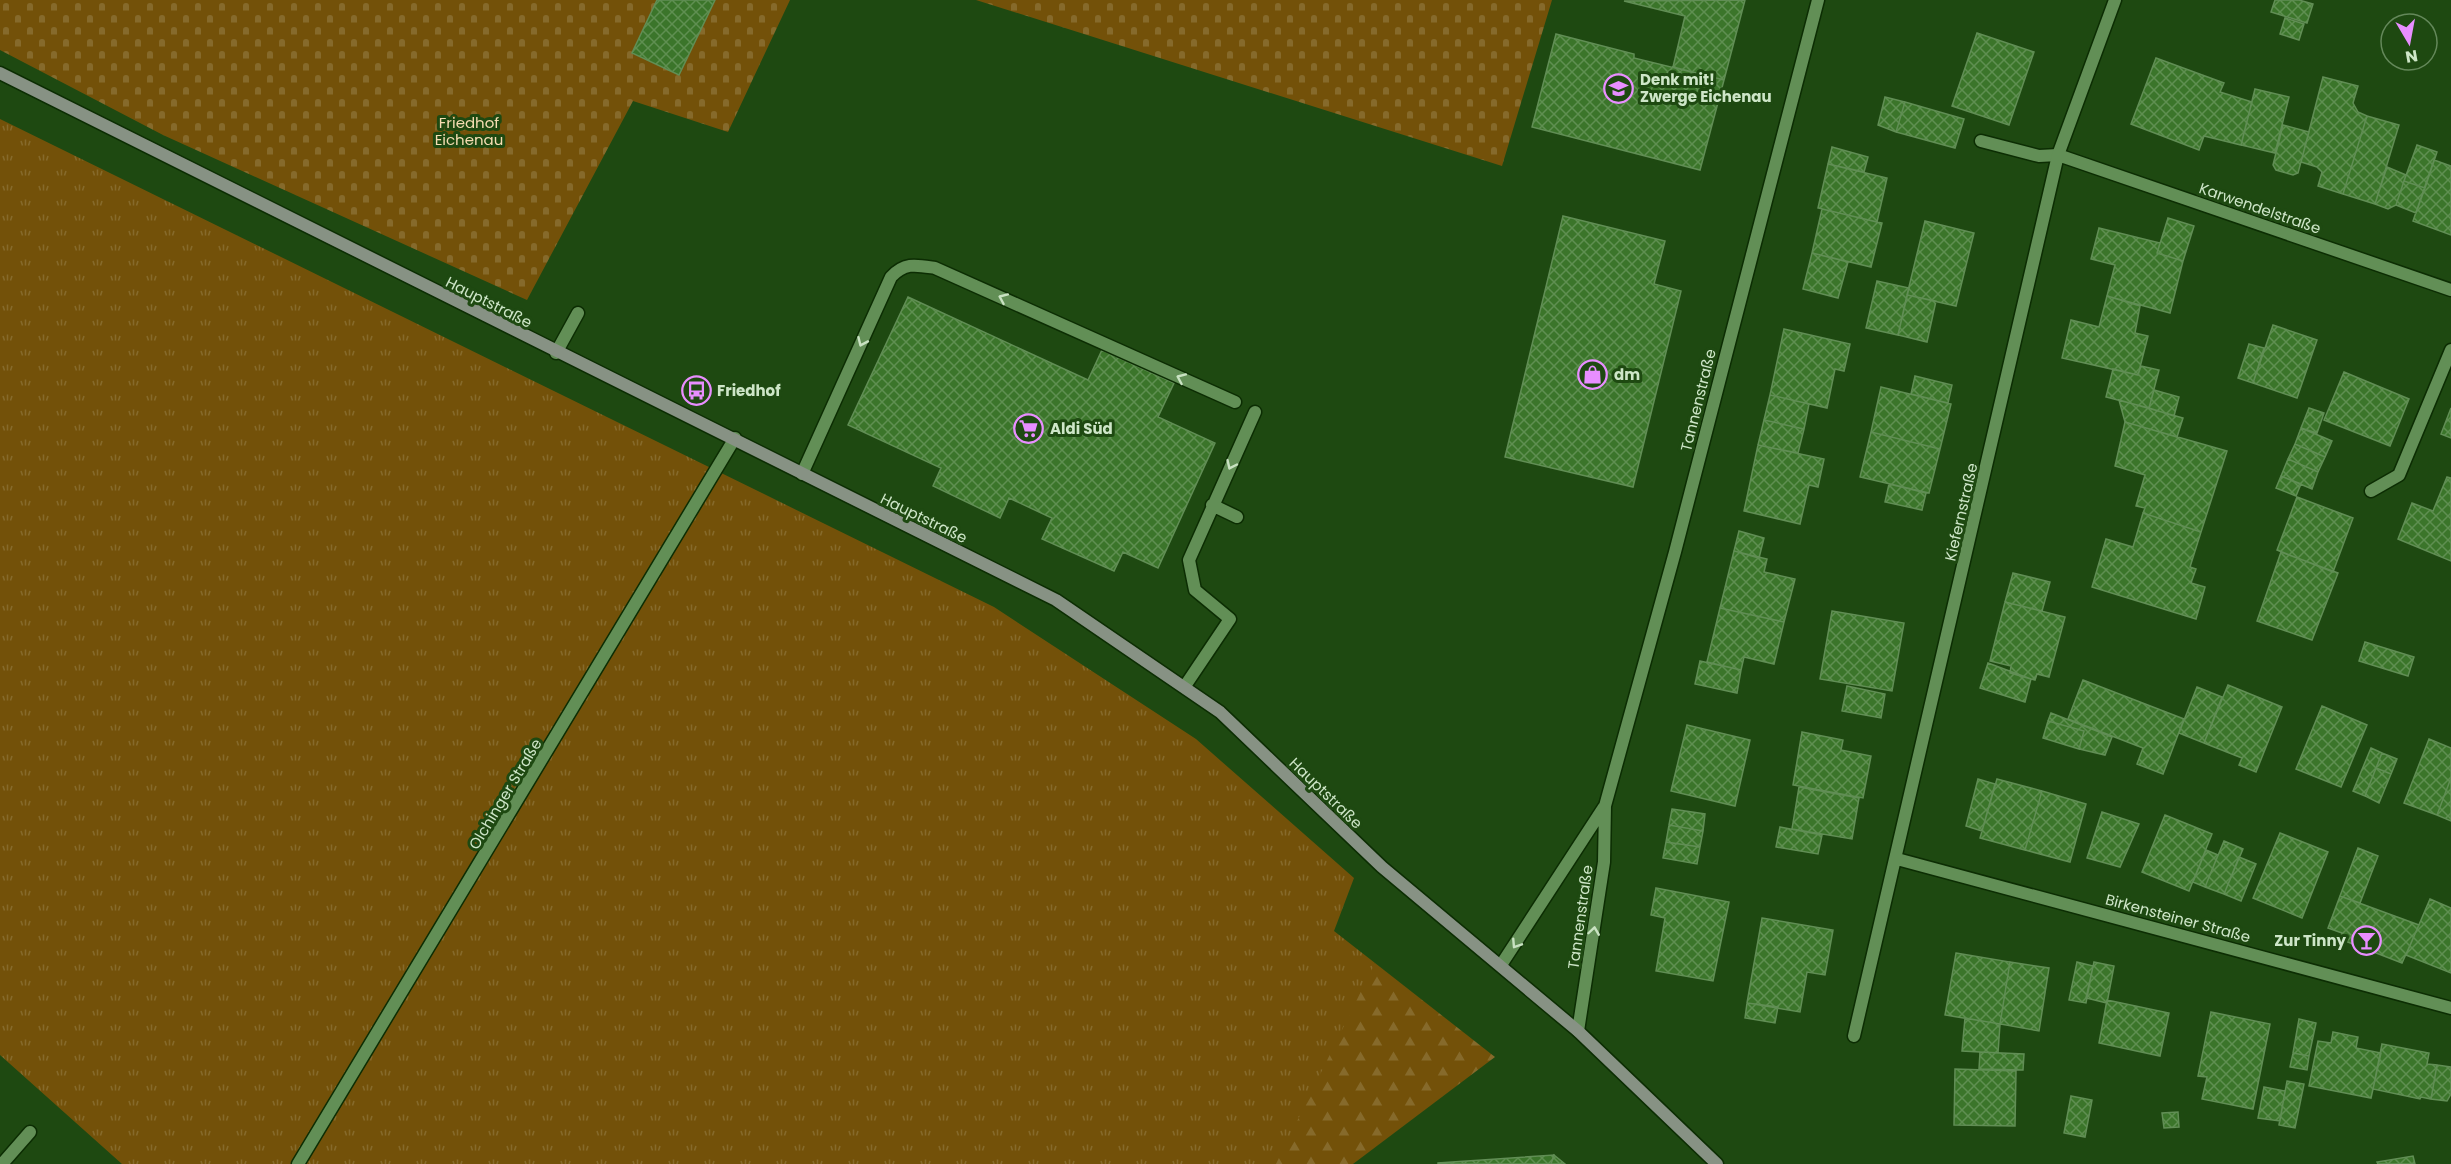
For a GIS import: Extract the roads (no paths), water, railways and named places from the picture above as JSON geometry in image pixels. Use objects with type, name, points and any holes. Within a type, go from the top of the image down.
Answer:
[{"type":"main road","name":"Hauptstraße","points":[[0,73],[556,353],[735,438],[802,474],[1056,600],[1220,712],[1382,867],[1502,965],[1578,1031],[1717,1164]]},
{"type":"street","name":"Tannenstraße","points":[[1578,1031],[1604,862],[1605,806],[1672,563],[1818,0]]},
{"type":"street","name":"Kiefernstraße","points":[[1854,1036],[1897,859],[2058,155],[2115,0]]},
{"type":"street","name":"Karwendelstraße","points":[[1982,141],[2039,156],[2058,155],[2451,290]]},
{"type":"street","points":[[802,474],[891,277],[900,267],[912,264],[935,268],[1234,402]]},
{"type":"street","points":[[556,353],[578,313]]},
{"type":"street","points":[[2371,492],[2399,475],[2451,350]]},
{"type":"street","points":[[1185,686],[1230,619],[1195,590],[1189,560],[1255,412]]},
{"type":"street","name":"Olchinger Straße","points":[[298,1164],[735,438]]},
{"type":"street","points":[[1212,505],[1237,517]]},
{"type":"street","name":"Tannenstraße","points":[[1502,965],[1605,806]]},
{"type":"street","name":"Birkensteiner Straße","points":[[1897,859],[2451,1008]]},
{"type":"street","points":[[2,1164],[30,1131]]},
{"type":"place","name":"Denk mit! Zwerge Eichenau","points":[[1619,88]]},
{"type":"place","name":"dm","points":[[1593,374]]},
{"type":"place","name":"Friedhof","points":[[696,390]]},
{"type":"place","name":"Aldi Süd","points":[[1029,428]]},
{"type":"place","name":"Zur Tinny","points":[[2367,940]]},
{"type":"park label","name":"Friedhof Eichenau","points":[[469,130]]}]
